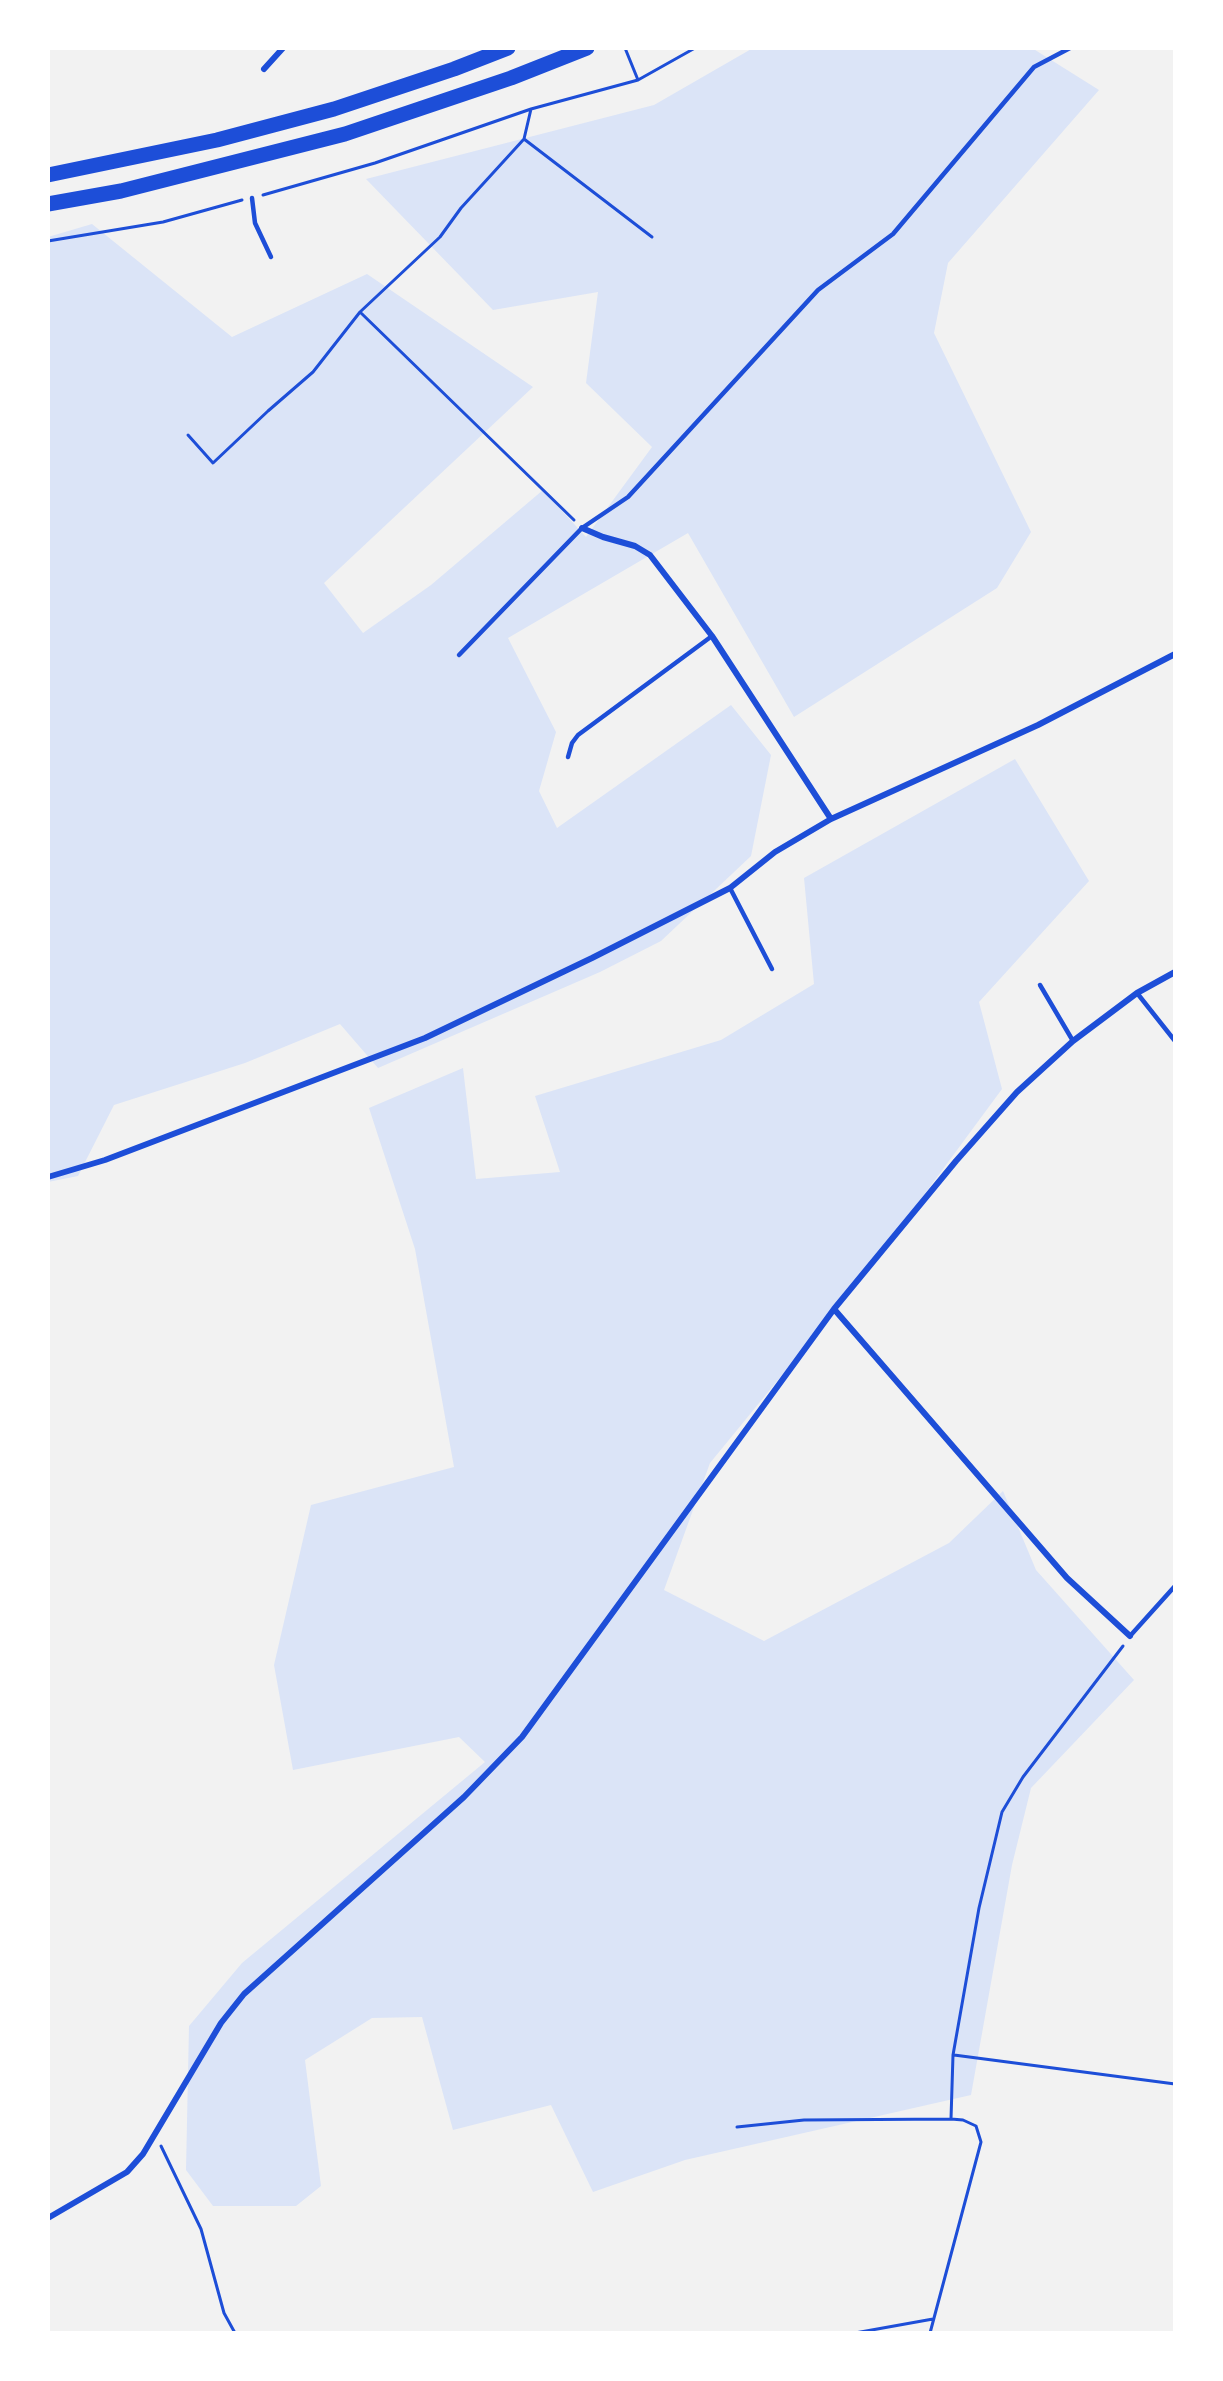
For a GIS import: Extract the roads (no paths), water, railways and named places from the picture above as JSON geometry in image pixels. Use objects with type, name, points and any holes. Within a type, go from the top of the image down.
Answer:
[{"type":"main road","points":[[48,175],[216,141],[334,109],[454,69],[508,48]]},
{"type":"main road","points":[[48,204],[121,191],[345,134],[511,78],[587,48]]},
{"type":"street","points":[[264,69],[283,48]]},
{"type":"street","points":[[582,528],[634,546],[650,555],[712,636],[831,819]]},
{"type":"street","points":[[48,1177],[105,1160],[425,1038],[592,958],[730,888],[775,852],[831,819],[1038,725],[1175,654]]},
{"type":"street","points":[[48,2218],[127,2172],[143,2154],[221,2023],[244,1994],[464,1797],[522,1737],[834,1309],[956,1161],[1009,1101],[1073,1041],[1137,993],[1175,972]]},
{"type":"street","points":[[834,1309],[1067,1578],[1130,1636]]},
{"type":"lane","points":[[459,655],[582,528],[627,497],[819,290],[893,234],[1034,67],[1070,48]]},
{"type":"lane","points":[[252,198],[255,223],[271,257]]},
{"type":"lane","points":[[568,758],[572,743],[579,735],[712,636]]},
{"type":"lane","points":[[730,888],[772,969]]},
{"type":"lane","points":[[1040,985],[1073,1041]]},
{"type":"lane","points":[[1137,993],[1175,1041]]},
{"type":"lane","points":[[1130,1636],[1175,1586]]}]
